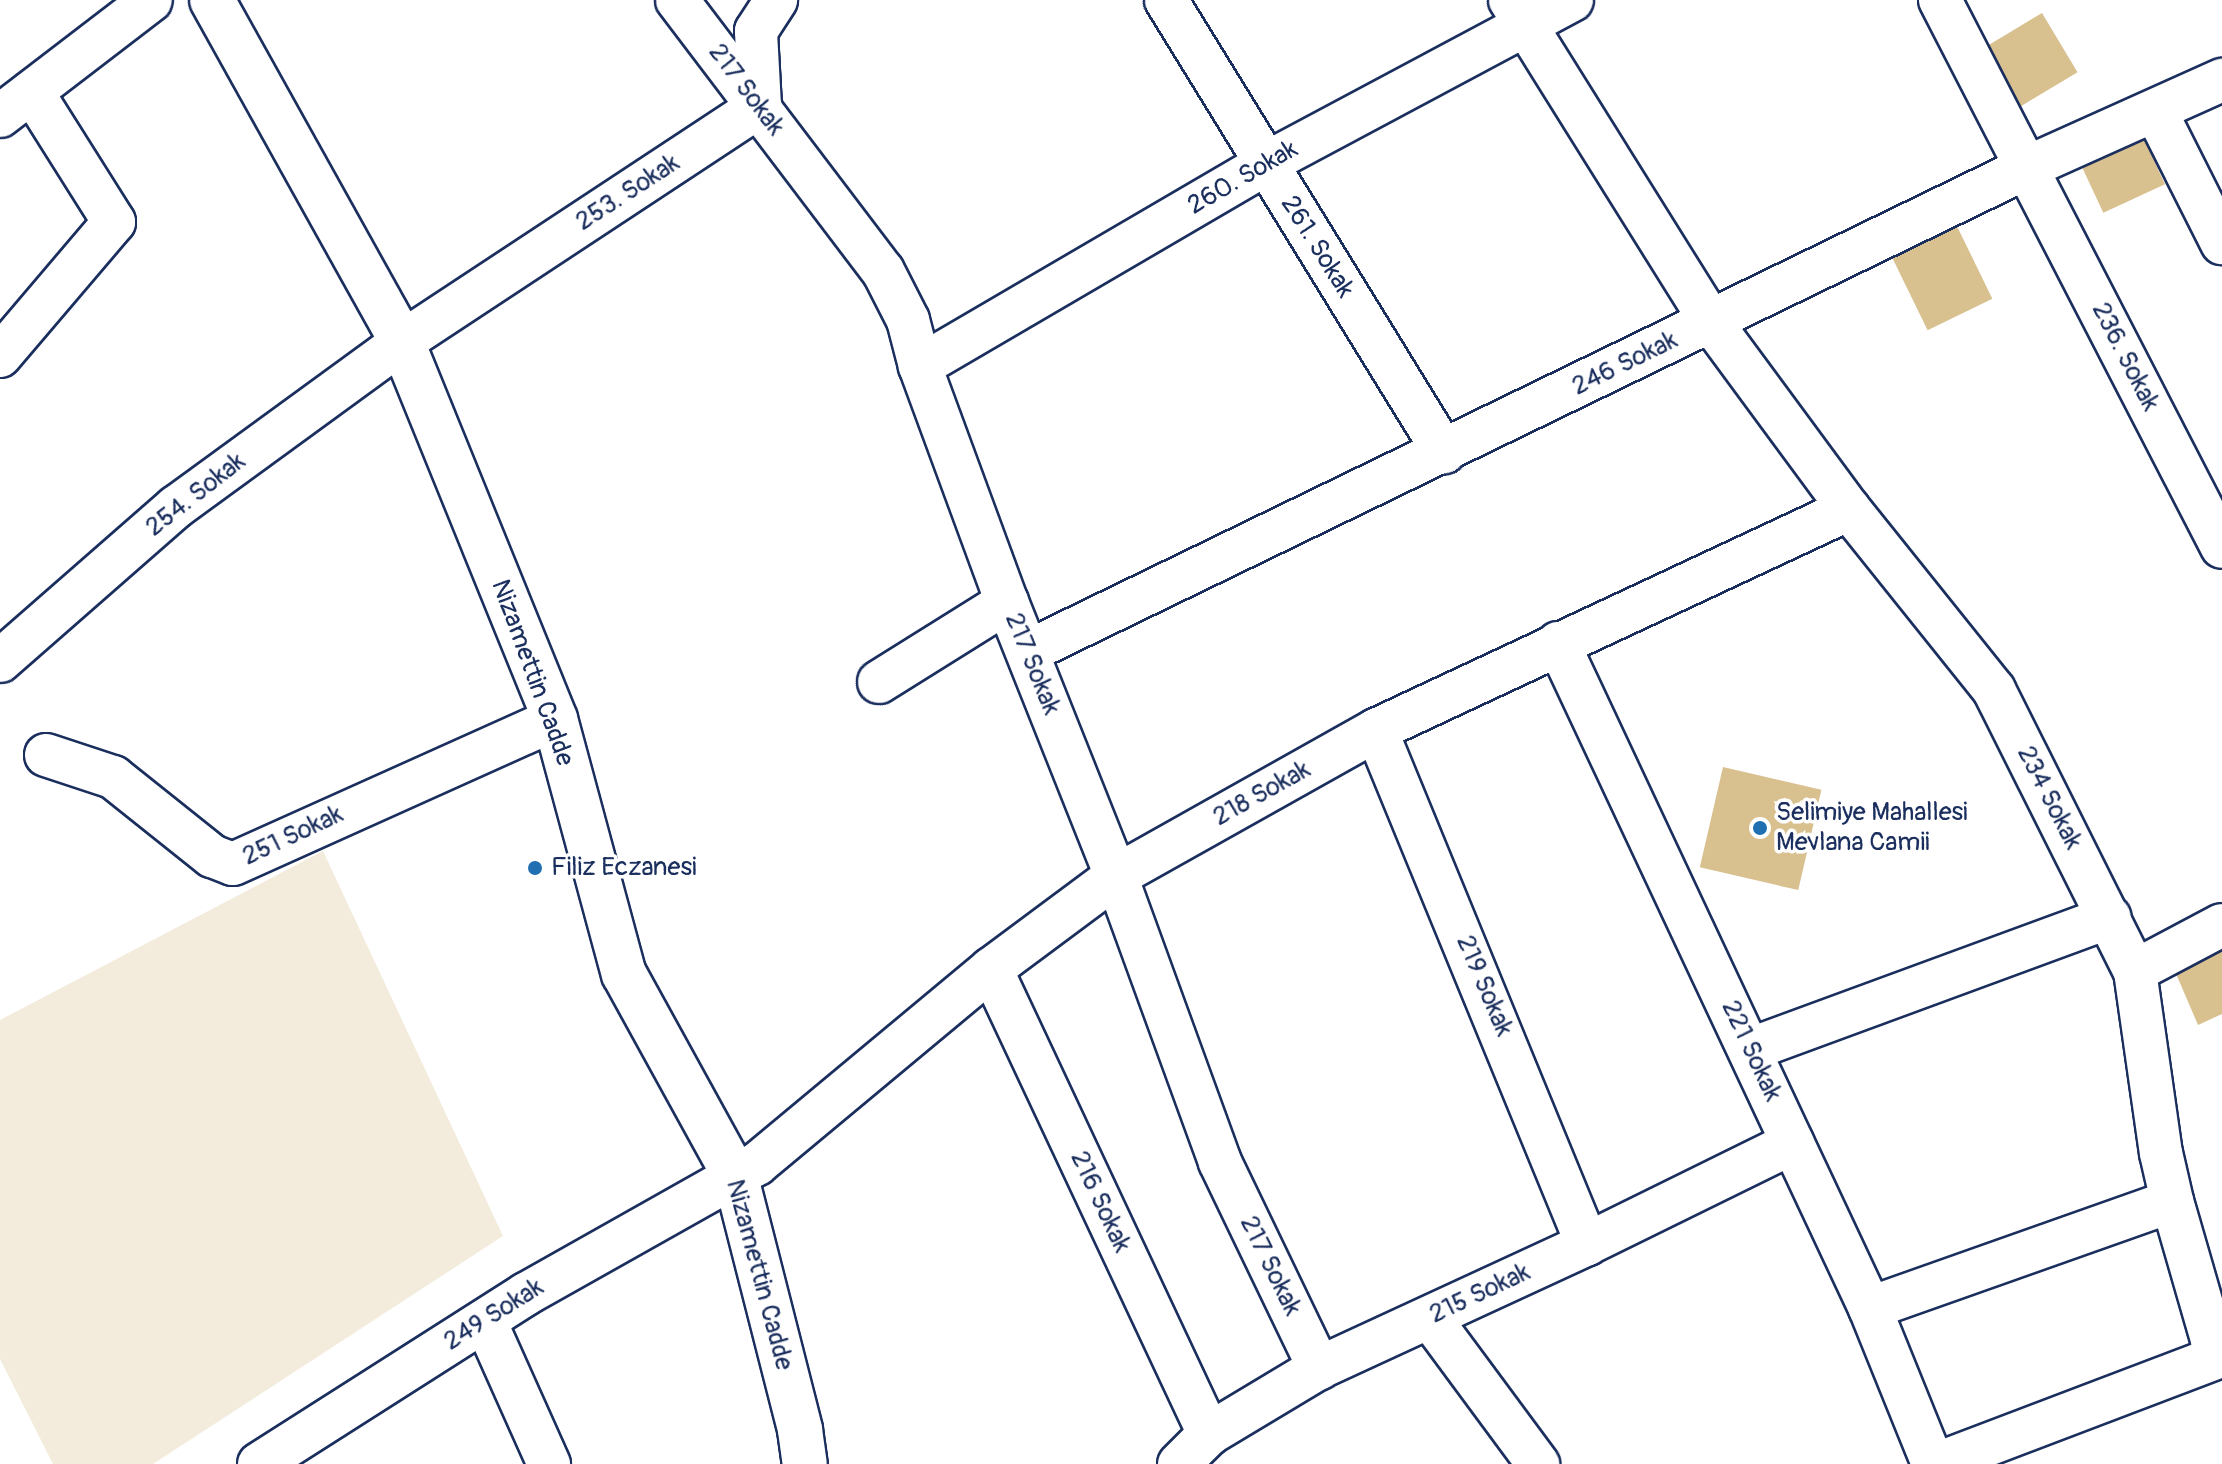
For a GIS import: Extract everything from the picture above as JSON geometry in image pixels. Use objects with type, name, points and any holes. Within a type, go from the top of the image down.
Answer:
[{"type":"street","points":[[0,356],[114,222],[16,104],[151,0]]},
{"type":"street","name":"Nizamettin Cadde","points":[[212,0],[402,342],[555,719],[624,974],[736,1178],[800,1430],[805,1464]]},
{"type":"street","name":"217 Sokak","points":[[677,0],[883,271],[908,320],[920,366],[1007,602],[1116,876],[1220,1162],[1319,1368]]},
{"type":"street","points":[[760,106],[756,31],[776,0]]},
{"type":"street","name":"261. Sokak","points":[[1166,0],[1444,452]]},
{"type":"street","name":"260. Sokak","points":[[920,366],[1519,13],[1572,0]]},
{"type":"street","points":[[1940,0],[2028,167]]},
{"type":"street","name":"234 Sokak","points":[[1519,13],[1711,322],[1849,509],[1994,690],[2135,971],[2161,1153],[2172,1201],[2212,1340],[2222,1349]]},
{"type":"street","name":"246 Sokak","points":[[1029,651],[2028,167],[2222,80]]},
{"type":"street","name":"253. Sokak","points":[[402,342],[760,106]]},
{"type":"street","points":[[2156,112],[2222,243]]},
{"type":"street","name":"236. Sokak","points":[[2028,167],[2222,547]]},
{"type":"street","name":"254. Sokak","points":[[0,661],[176,507],[402,342]]},
{"type":"street","name":"218 Sokak","points":[[736,1178],[991,969],[1116,876],[1376,730],[1849,509]]},
{"type":"street","points":[[879,682],[1007,602]]},
{"type":"street","name":"221 Sokak","points":[[1558,643],[1870,1308],[1935,1464]]},
{"type":"street","name":"251 Sokak","points":[[46,755],[113,777],[212,856],[233,864],[555,719]]},
{"type":"street","name":"219 Sokak","points":[[1376,730],[1587,1244]]},
{"type":"street","points":[[1751,1049],[2109,917]]},
{"type":"street","points":[[2135,971],[2222,925]]},
{"type":"street","name":"216 Sokak","points":[[991,969],[1209,1434]]},
{"type":"street","name":"215 Sokak","points":[[1179,1464],[1209,1434],[1319,1368],[1587,1244],[1792,1143]]},
{"type":"street","name":"249 Sokak","points":[[259,1464],[485,1321],[697,1195],[736,1178]]},
{"type":"street","points":[[1870,1308],[2172,1201]]},
{"type":"street","points":[[1430,1318],[1538,1464]]},
{"type":"street","points":[[485,1321],[549,1464]]},
{"type":"street","points":[[1935,1464],[2222,1356]]},
{"type":"shaded area","points":[[323,851],[503,1236],[153,1464],[53,1464],[0,1359],[0,1020]]},
{"type":"building","points":[[2042,13],[2078,72],[2020,107],[1985,48]]},
{"type":"building","points":[[2143,137],[2165,184],[2103,213],[2081,166]]},
{"type":"building","points":[[1952,216],[1992,299],[1928,330],[1887,248]]},
{"type":"building","name":"Selimiye Mahallesi Mevlana Camii","points":[[1723,767],[1821,790],[1798,890],[1700,867]]},
{"type":"building","points":[[2222,949],[2222,1014],[2198,1025],[2174,969]]},
{"type":"place","name":"Selimiye Mahallesi Mevlana Camii","points":[[1760,828]]},
{"type":"place","name":"Filiz Eczanesi","points":[[535,868]]}]
